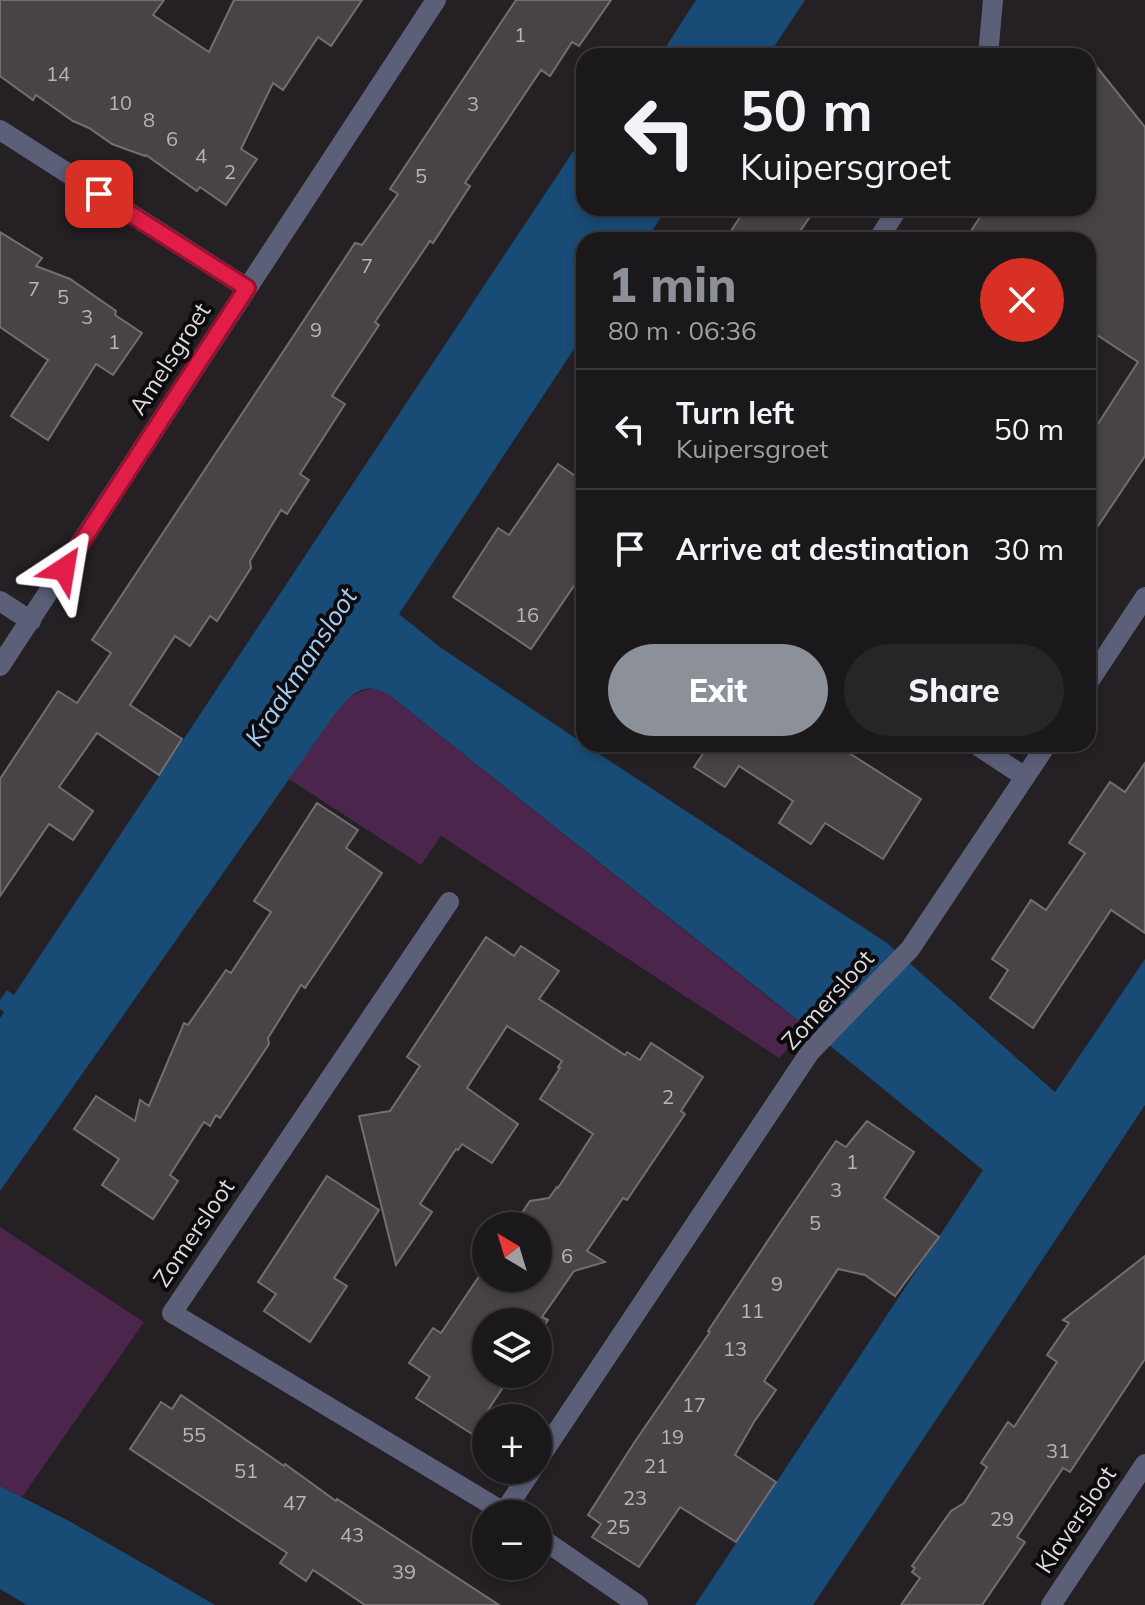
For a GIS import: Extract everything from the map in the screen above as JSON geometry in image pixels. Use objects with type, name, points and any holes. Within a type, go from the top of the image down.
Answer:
[{"type":"street","name":"Amelsgroet","points":[[0,666],[436,0]]},
{"type":"street","points":[[989,48],[993,0]]},
{"type":"street","points":[[0,130],[247,288]]},
{"type":"street","points":[[1096,671],[1145,597]]},
{"type":"street","points":[[0,601],[31,621]]},
{"type":"street","points":[[987,752],[1025,777]]},
{"type":"street","name":"Zomersloot","points":[[552,1439],[810,1052],[910,949],[1042,752]]},
{"type":"street","name":"Zomersloot","points":[[449,902],[172,1313],[483,1500]]},
{"type":"street","name":"Klaversloot","points":[[1051,1605],[1145,1464]]},
{"type":"street","points":[[552,1546],[638,1605]]},
{"type":"shaded area","points":[[374,688],[388,694],[807,1028],[779,1058],[441,836],[421,865],[289,779],[343,703],[356,694]]},
{"type":"shaded area","points":[[0,1227],[144,1322],[22,1497],[0,1486]]},
{"type":"water","points":[[696,0],[805,0],[773,48],[665,48]]},
{"type":"water","name":"Kraakmansloot","points":[[576,147],[576,216],[662,216],[651,232],[576,232],[576,346],[399,614],[440,647],[576,739],[576,752],[596,752],[887,943],[1055,1092],[1145,959],[1145,1105],[813,1605],[695,1605],[983,1170],[388,694],[375,689],[356,693],[336,713],[0,1191],[0,1018],[4,1012],[0,1009],[0,1000],[7,990],[14,995]]},
{"type":"water","points":[[0,1486],[71,1522],[215,1605],[27,1605],[0,1589]]},
{"type":"building","points":[[0,0],[164,0],[153,15],[209,52],[234,0],[362,0],[331,46],[318,37],[283,90],[273,83],[241,149],[257,159],[226,205],[200,187],[197,191],[146,155],[112,144],[36,95],[33,100],[0,76]]},
{"type":"building","points":[[516,0],[611,0],[579,46],[572,42],[550,76],[541,70],[465,183],[470,186],[433,243],[430,241],[375,322],[379,325],[332,396],[345,404],[300,474],[309,480],[287,514],[281,510],[250,561],[251,568],[217,621],[210,616],[190,646],[175,636],[130,705],[182,739],[159,775],[97,733],[59,787],[93,811],[73,840],[49,824],[0,896],[0,779],[58,691],[77,703],[111,653],[92,640],[355,243],[362,245],[398,194],[390,189]]},
{"type":"building","points":[[1096,66],[1145,127],[1145,456],[1096,529],[1096,427],[1138,362],[1096,334],[1096,232],[970,232],[981,216],[1096,216]]},
{"type":"building","points":[[741,216],[810,216],[800,232],[730,232]]},
{"type":"building","points":[[0,232],[42,258],[36,266],[70,279],[142,333],[113,375],[96,364],[48,440],[11,416],[48,360],[0,327]]},
{"type":"building","points":[[558,464],[576,476],[576,583],[531,649],[453,597],[498,528],[509,535]]},
{"type":"building","points":[[704,752],[848,752],[921,799],[883,859],[825,823],[811,844],[779,823],[793,801],[739,766],[725,787],[694,767]]},
{"type":"building","points":[[1145,763],[1145,933],[1111,910],[1033,1028],[990,998],[1008,970],[992,959],[1031,900],[1046,910],[1085,853],[1069,843],[1110,782],[1125,792]]},
{"type":"building","points":[[317,803],[358,830],[346,848],[382,873],[305,988],[301,985],[268,1038],[269,1044],[220,1118],[216,1115],[210,1126],[204,1122],[170,1175],[178,1181],[153,1219],[102,1185],[119,1159],[74,1129],[96,1096],[135,1121],[140,1100],[149,1106],[184,1023],[188,1025],[226,970],[231,973],[271,912],[254,901]]},
{"type":"building","points":[[486,937],[514,956],[521,946],[559,971],[539,999],[625,1055],[627,1052],[640,1060],[651,1043],[703,1077],[681,1111],[685,1114],[627,1200],[623,1198],[587,1251],[605,1262],[574,1271],[548,1308],[472,1308],[472,1388],[503,1388],[492,1404],[472,1404],[472,1434],[416,1398],[430,1377],[409,1363],[433,1328],[441,1333],[472,1287],[472,1292],[552,1292],[552,1212],[523,1212],[530,1201],[549,1198],[593,1134],[540,1099],[562,1061],[507,1026],[467,1088],[518,1124],[492,1163],[462,1144],[456,1149],[420,1204],[432,1212],[396,1265],[359,1116],[390,1111],[420,1066],[407,1057]]},
{"type":"building","points":[[867,1121],[914,1152],[884,1198],[939,1237],[895,1296],[865,1275],[838,1269],[764,1381],[776,1390],[735,1455],[776,1482],[736,1542],[680,1507],[639,1567],[592,1537],[601,1524],[588,1515],[836,1141],[846,1147]]},
{"type":"building","points":[[327,1176],[379,1210],[334,1278],[347,1286],[310,1342],[264,1311],[276,1294],[258,1282]]},
{"type":"building","points":[[1145,1256],[1145,1359],[1070,1472],[1063,1468],[1017,1537],[1025,1542],[982,1605],[901,1605],[920,1578],[912,1572],[915,1568],[912,1566],[951,1511],[964,1503],[987,1467],[981,1463],[1008,1422],[1014,1427],[1057,1362],[1047,1355],[1069,1323],[1063,1320]]},
{"type":"building","points":[[181,1395],[336,1501],[499,1605],[365,1605],[313,1570],[306,1581],[280,1563],[287,1553],[130,1449],[161,1402],[172,1409]]},
{"type":"route","points":[[64,569],[247,288],[99,194]]}]
